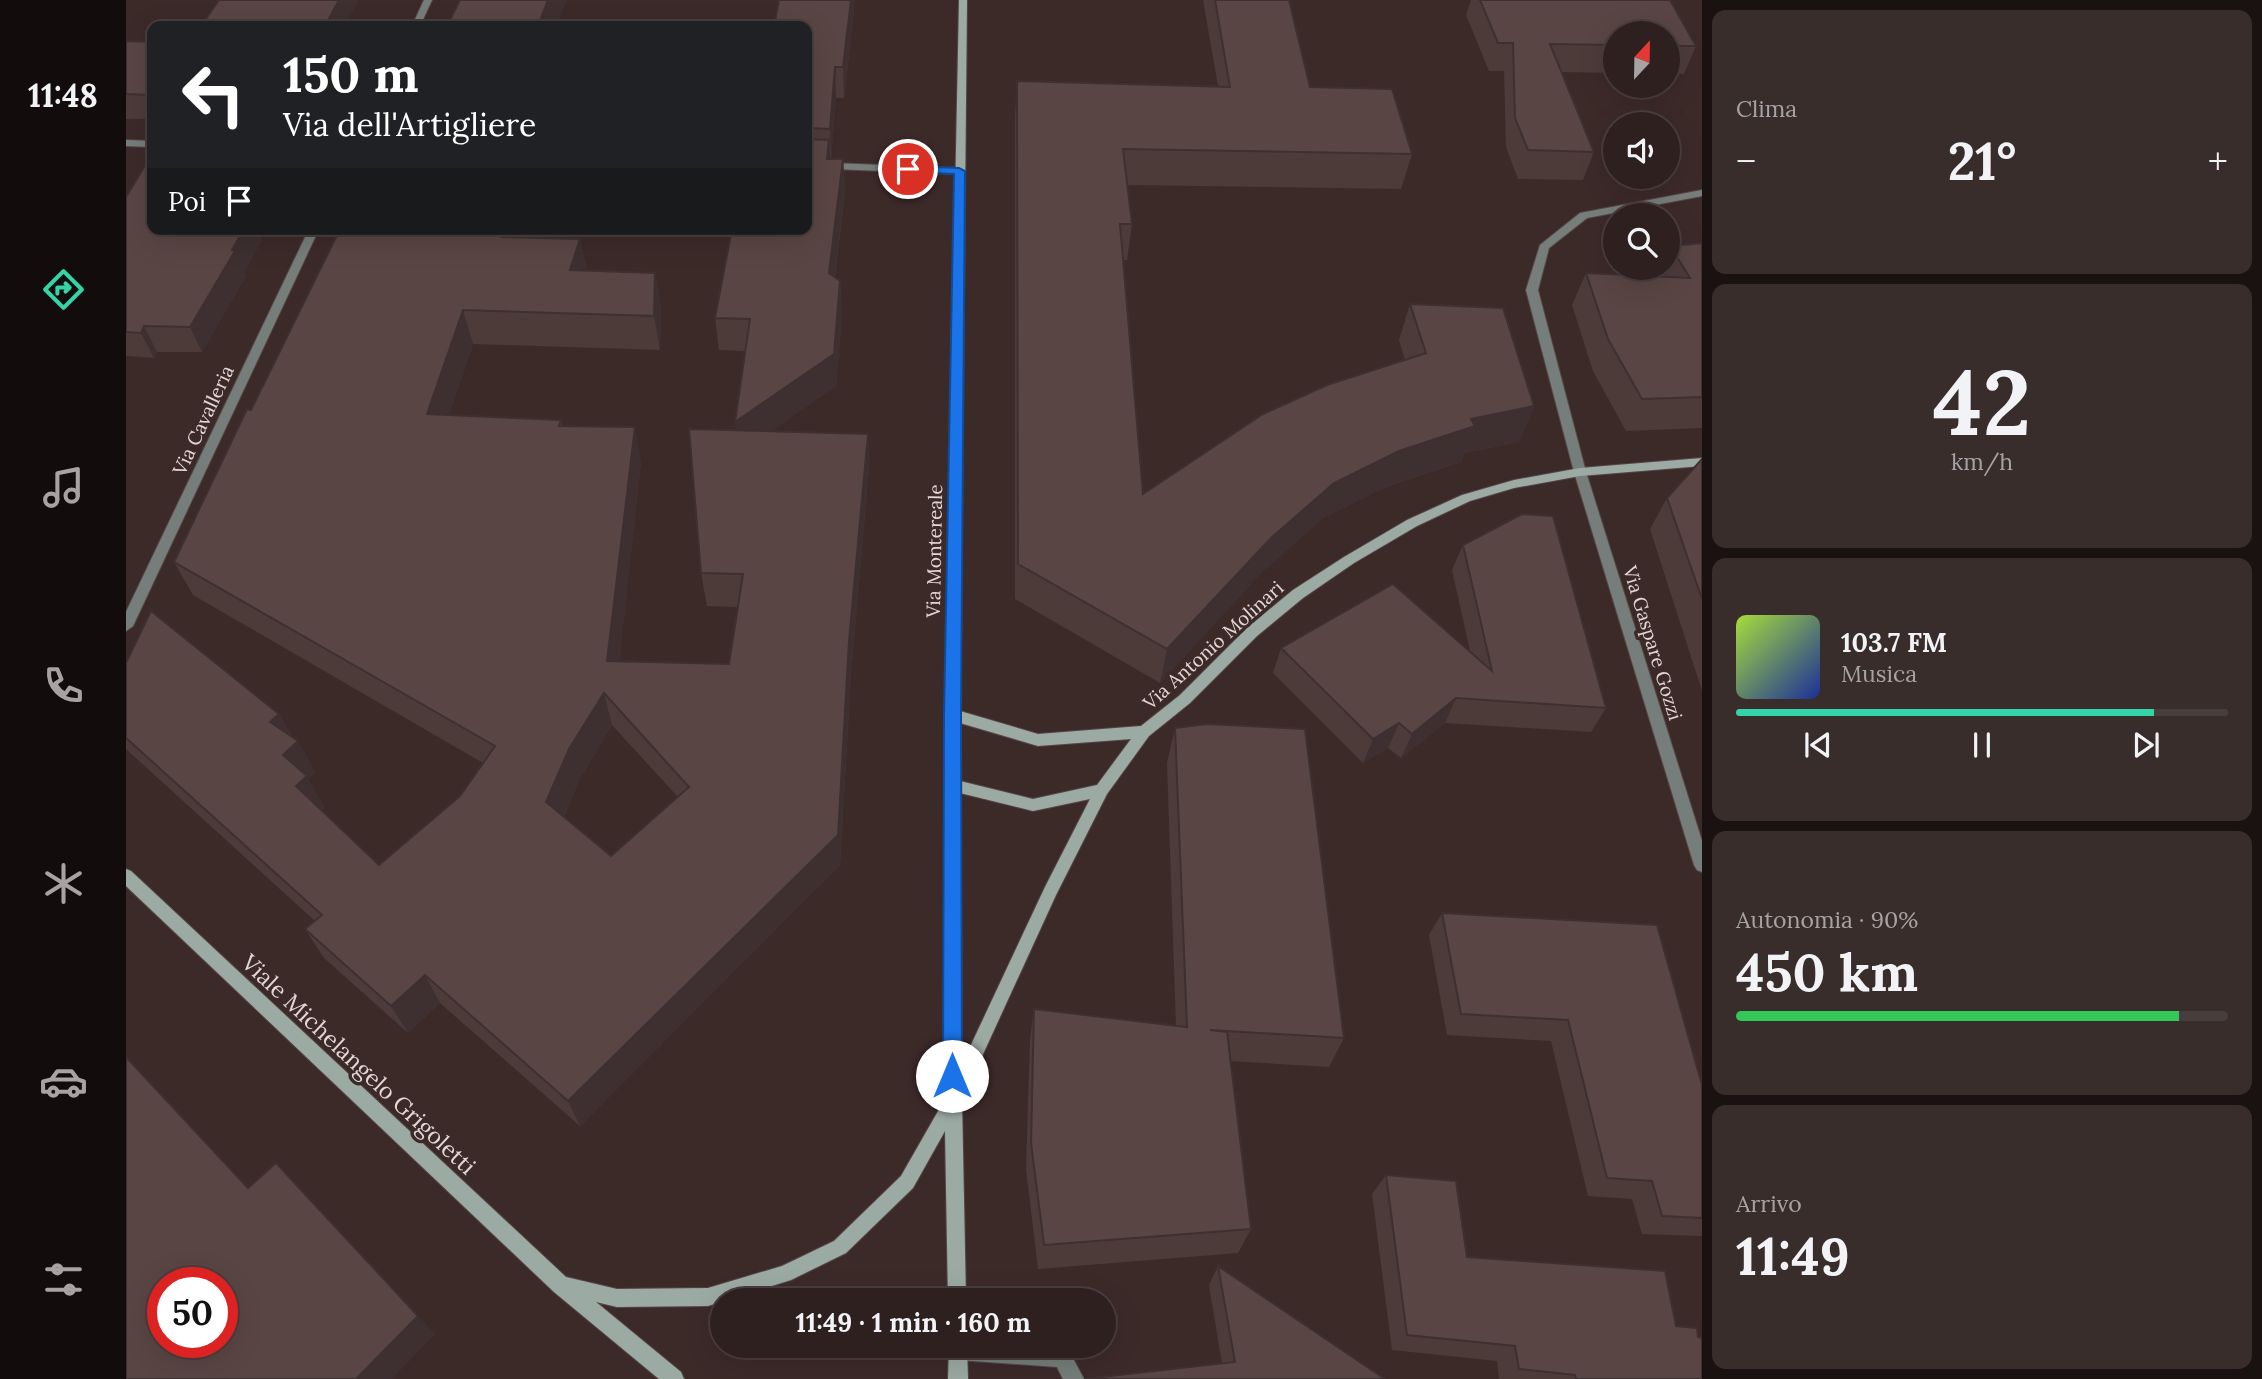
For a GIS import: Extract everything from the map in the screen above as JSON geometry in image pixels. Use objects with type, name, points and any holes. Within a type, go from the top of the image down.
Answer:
[{"type":"main road","name":"Via Montereale","points":[[957,1288],[952,1103],[953,715],[963,0]]},
{"type":"main road","name":"Via Antonio Molinari","points":[[561,1285],[617,1298],[708,1297],[785,1275],[840,1247],[907,1182],[952,1103],[1050,892],[1102,790],[1144,732],[1185,699],[1252,632],[1298,594],[1349,560],[1412,523],[1466,498],[1514,484],[1580,472],[1702,462]]},
{"type":"main road","points":[[953,715],[1038,740],[1144,732]]},
{"type":"main road","points":[[953,785],[1033,805],[1102,790]]},
{"type":"main road","name":"Viale Michelangelo Grigoletti","points":[[126,876],[561,1285],[674,1379]]},
{"type":"main road","points":[[958,1358],[958,1379]]},
{"type":"street","points":[[418,21],[428,0]]},
{"type":"street","points":[[126,144],[147,144]]},
{"type":"street","points":[[812,165],[959,171]]},
{"type":"street","name":"Via Gaspare Gozzi","points":[[1702,193],[1584,215],[1544,247],[1532,290],[1580,472],[1702,865]]},
{"type":"street","name":"Via Cavalleria","points":[[126,626],[311,235]]},
{"type":"street","points":[[1062,1358],[1074,1379]]},
{"type":"building","points":[[219,0],[339,0],[328,21],[204,21]]},
{"type":"building","points":[[460,0],[548,0],[540,21],[450,21]]},
{"type":"building","points":[[779,0],[851,0],[843,67],[835,67],[830,129],[812,128],[812,21],[775,21]]},
{"type":"building","points":[[1215,0],[1289,0],[1310,87],[1392,89],[1412,154],[1123,149],[1132,224],[1120,224],[1143,494],[1263,414],[1327,385],[1426,353],[1410,304],[1503,308],[1534,406],[1471,419],[1475,426],[1399,451],[1334,483],[1271,538],[1167,649],[1018,564],[1017,81],[1230,87]]},
{"type":"building","points":[[1480,0],[1670,0],[1696,46],[1680,46],[1680,21],[1603,21],[1603,45],[1550,44],[1594,152],[1528,150],[1515,118],[1513,43],[1498,43]]},
{"type":"building","points":[[126,41],[147,42],[147,95],[126,94]]},
{"type":"building","points":[[812,139],[829,140],[827,159],[843,159],[829,273],[840,281],[834,354],[735,422],[750,319],[715,318],[731,235],[812,235]]},
{"type":"building","points":[[147,162],[147,235],[241,235],[232,250],[235,251],[190,327],[144,326],[141,333],[126,332],[126,197]]},
{"type":"building","points":[[337,235],[502,235],[580,239],[570,270],[655,273],[654,316],[463,310],[427,414],[561,420],[559,426],[635,427],[607,661],[729,664],[743,574],[701,573],[689,429],[868,434],[849,641],[838,835],[568,1101],[425,975],[391,1006],[305,929],[322,915],[126,738],[126,663],[151,611],[279,714],[270,722],[298,741],[283,755],[307,776],[296,786],[379,865],[460,796],[495,746],[174,562],[247,409],[251,410]],"holes":[[[604,693],[689,787],[611,856],[546,802],[569,749]]]},
{"type":"building","points":[[1702,243],[1702,397],[1642,399],[1608,339],[1586,273],[1603,274],[1603,280],[1690,278],[1680,262],[1680,245]]},
{"type":"building","points":[[1702,459],[1702,599],[1667,498]]},
{"type":"building","points":[[1522,514],[1553,516],[1606,708],[1456,698],[1412,734],[1399,723],[1373,739],[1281,648],[1393,584],[1492,671],[1463,545]]},
{"type":"building","points":[[1207,724],[1305,729],[1344,1038],[1210,1030],[1227,1032],[1251,1229],[1044,1245],[1031,1143],[1034,1009],[1187,1027],[1175,728]]},
{"type":"building","points":[[1442,913],[1657,925],[1702,1085],[1702,1218],[1662,1216],[1652,1181],[1607,1178],[1568,1020],[1461,1014]]},
{"type":"building","points":[[126,1057],[248,1188],[276,1163],[418,1316],[356,1379],[126,1379]]},
{"type":"building","points":[[1386,1175],[1456,1181],[1467,1257],[1665,1271],[1676,1326],[1697,1328],[1698,1337],[1702,1338],[1702,1379],[1576,1379],[1575,1375],[1519,1369],[1515,1346],[1407,1335]]},
{"type":"building","points":[[1218,1266],[1385,1379],[1084,1379],[1235,1362]]},
{"type":"route","points":[[908,169],[959,171],[952,1076]]}]
